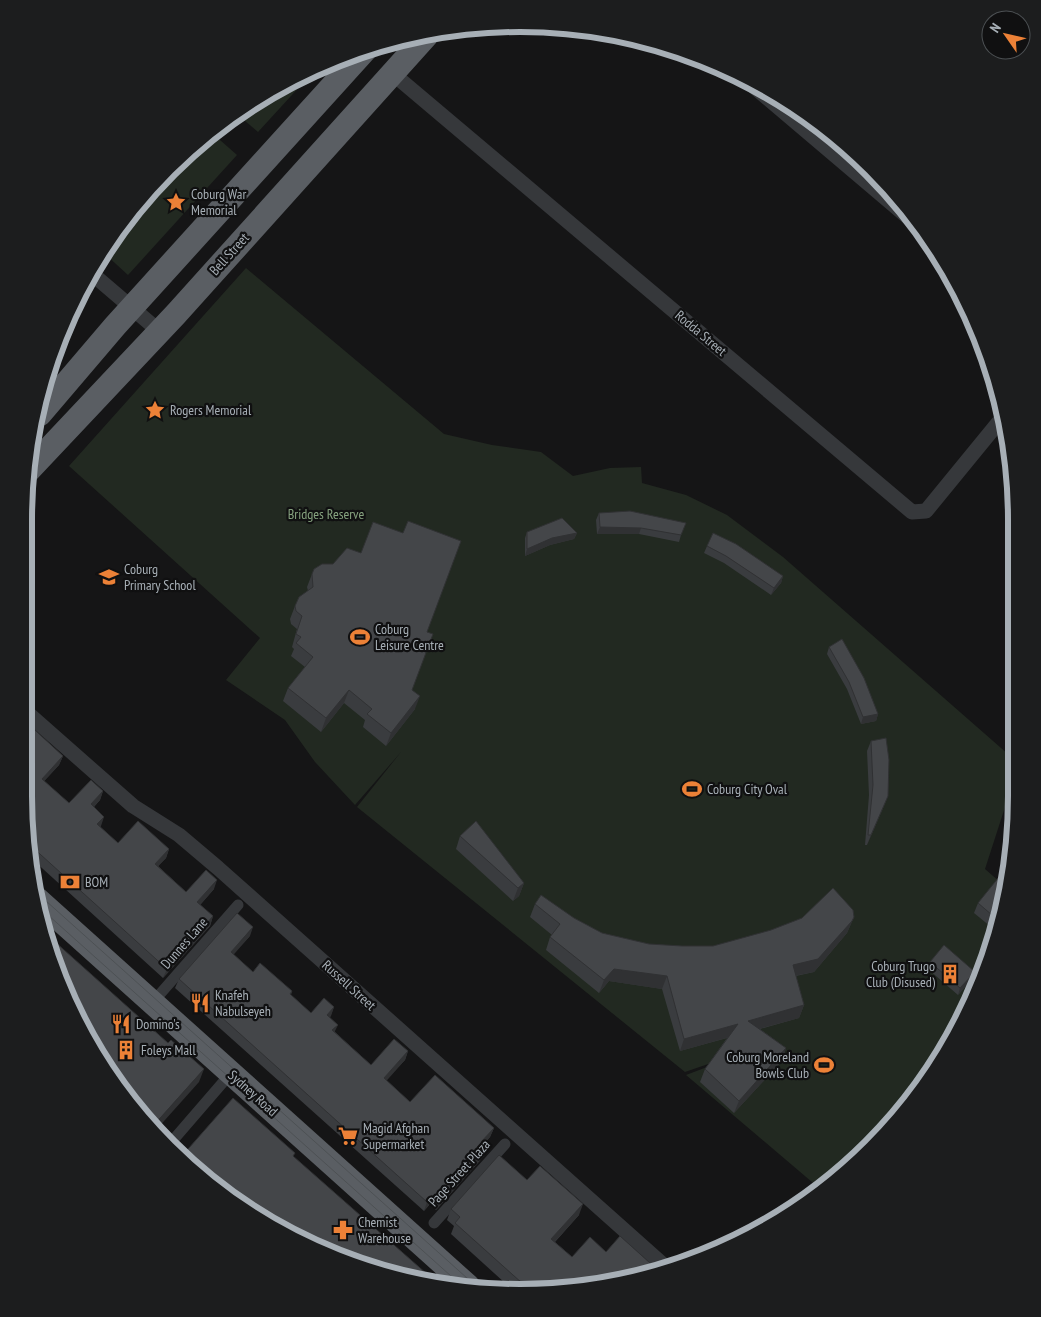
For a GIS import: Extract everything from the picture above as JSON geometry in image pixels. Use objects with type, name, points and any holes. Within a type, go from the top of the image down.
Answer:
[{"type":"highway","name":"Bell Street","points":[[40,446],[159,331],[419,43]]},
{"type":"highway","points":[[46,407],[132,308],[354,62]]},
{"type":"highway","name":"Sydney Road","points":[[45,906],[462,1280]]},
{"type":"street","name":"Rodda Street","points":[[392,73],[912,512],[926,511],[999,427]]},
{"type":"street","points":[[776,105],[888,201]]},
{"type":"street","points":[[97,278],[159,331]]},
{"type":"street","name":"Russell Street","points":[[32,717],[133,806],[179,836],[218,868],[662,1264]]},
{"type":"street","name":"Dunnes Lane","points":[[153,1002],[238,905]]},
{"type":"street","points":[[173,1140],[231,1073]]},
{"type":"street","name":"Page Street Plaza","points":[[434,1223],[505,1144]]},
{"type":"green space","points":[[301,85],[258,132],[243,119]]},
{"type":"green space","points":[[217,138],[237,155],[128,275],[109,258],[115,249],[133,223],[175,175]]},
{"type":"green space","name":"Coburg City Oval","points":[[246,268],[444,434],[492,445],[541,452],[573,476],[610,468],[641,467],[642,483],[686,495],[727,515],[783,557],[1008,754],[1008,798],[985,869],[1000,882],[992,923],[983,953],[958,1012],[943,1040],[914,1085],[843,1162],[816,1185],[686,1075],[775,1041],[685,1072],[357,807],[401,752],[355,805],[315,762],[285,720],[226,680],[260,638],[69,466]]},
{"type":"building","points":[[630,511],[686,523],[681,535],[641,528],[600,527],[599,513]]},
{"type":"building","points":[[562,518],[577,533],[552,538],[527,549],[527,532]]},
{"type":"building","name":"Coburg Leisure Centre","points":[[408,521],[461,541],[427,632],[433,634],[412,690],[420,696],[391,733],[367,714],[372,709],[349,690],[326,718],[288,688],[313,657],[296,643],[301,637],[296,634],[302,616],[296,611],[295,606],[299,597],[313,587],[312,574],[314,569],[322,564],[333,564],[347,548],[361,553],[373,522],[403,533]]},
{"type":"building","points":[[713,533],[736,544],[783,576],[774,588],[726,556],[707,546]]},
{"type":"building","points":[[842,639],[864,678],[878,714],[863,717],[849,682],[829,647]]},
{"type":"building","points":[[32,727],[63,756],[42,779],[69,803],[91,780],[103,791],[91,804],[104,817],[97,824],[118,843],[138,821],[169,849],[155,864],[186,892],[206,870],[217,880],[197,902],[213,916],[167,969],[36,851],[32,796]]},
{"type":"building","points":[[886,738],[889,760],[888,796],[871,835],[868,835],[873,785],[871,741]]},
{"type":"building","points":[[476,821],[524,883],[518,888],[460,836]]},
{"type":"building","points":[[999,877],[1001,879],[994,916],[978,903]]},
{"type":"building","points":[[833,888],[853,910],[854,917],[818,959],[793,965],[804,1005],[748,1021],[786,1048],[739,1101],[705,1069],[738,1024],[684,1039],[667,976],[614,969],[604,980],[550,937],[560,924],[535,904],[541,895],[574,918],[602,933],[649,944],[713,946],[771,930],[802,918]]},
{"type":"building","points":[[237,913],[253,927],[231,952],[253,972],[260,963],[292,991],[290,994],[311,1013],[324,998],[334,1007],[327,1015],[338,1025],[332,1030],[371,1065],[394,1039],[408,1051],[384,1078],[410,1102],[435,1075],[494,1128],[481,1142],[487,1147],[439,1201],[433,1196],[427,1202],[179,979]]},
{"type":"building","points":[[55,941],[168,1043],[171,1040],[204,1069],[157,1121],[133,1094],[98,1040],[70,983]]},
{"type":"building","name":"Coburg Trugo Club (Disused)","points":[[944,945],[975,972],[960,988],[930,962]]},
{"type":"building","points":[[233,1098],[295,1153],[293,1156],[429,1276],[364,1259],[305,1234],[276,1219],[223,1184],[186,1151]]},
{"type":"building","points":[[499,1155],[527,1180],[540,1166],[583,1204],[551,1239],[572,1257],[590,1237],[606,1252],[620,1236],[653,1266],[584,1280],[523,1284],[455,1223],[460,1217],[451,1209]]},
{"type":"tram line","points":[[44,899],[471,1281]]},
{"type":"tram line","points":[[47,914],[455,1280]]},
{"type":"place","name":"Coburg War Memorial","points":[[176,202]]},
{"type":"place","name":"Rogers Memorial","points":[[155,410]]},
{"type":"place","name":"Coburg Primary School","points":[[109,577]]},
{"type":"place","name":"Coburg Leisure Centre","points":[[360,637]]},
{"type":"place","name":"Coburg City Oval","points":[[692,789]]},
{"type":"place","name":"BOM","points":[[70,882]]},
{"type":"place","name":"Coburg Trugo Club (Disused)","points":[[950,974]]},
{"type":"place","name":"Knafeh Nabulseyeh","points":[[200,1003]]},
{"type":"place","name":"Domino's","points":[[121,1024]]},
{"type":"place","name":"Foleys Mall","points":[[126,1050]]},
{"type":"place","name":"Coburg Moreland Bowls Club","points":[[824,1065]]},
{"type":"place","name":"Magid Afghan Supermarket","points":[[348,1136]]},
{"type":"place","name":"Chemist Warehouse","points":[[343,1230]]},
{"type":"park label","name":"Bridges Reserve","points":[[326,514]]}]
